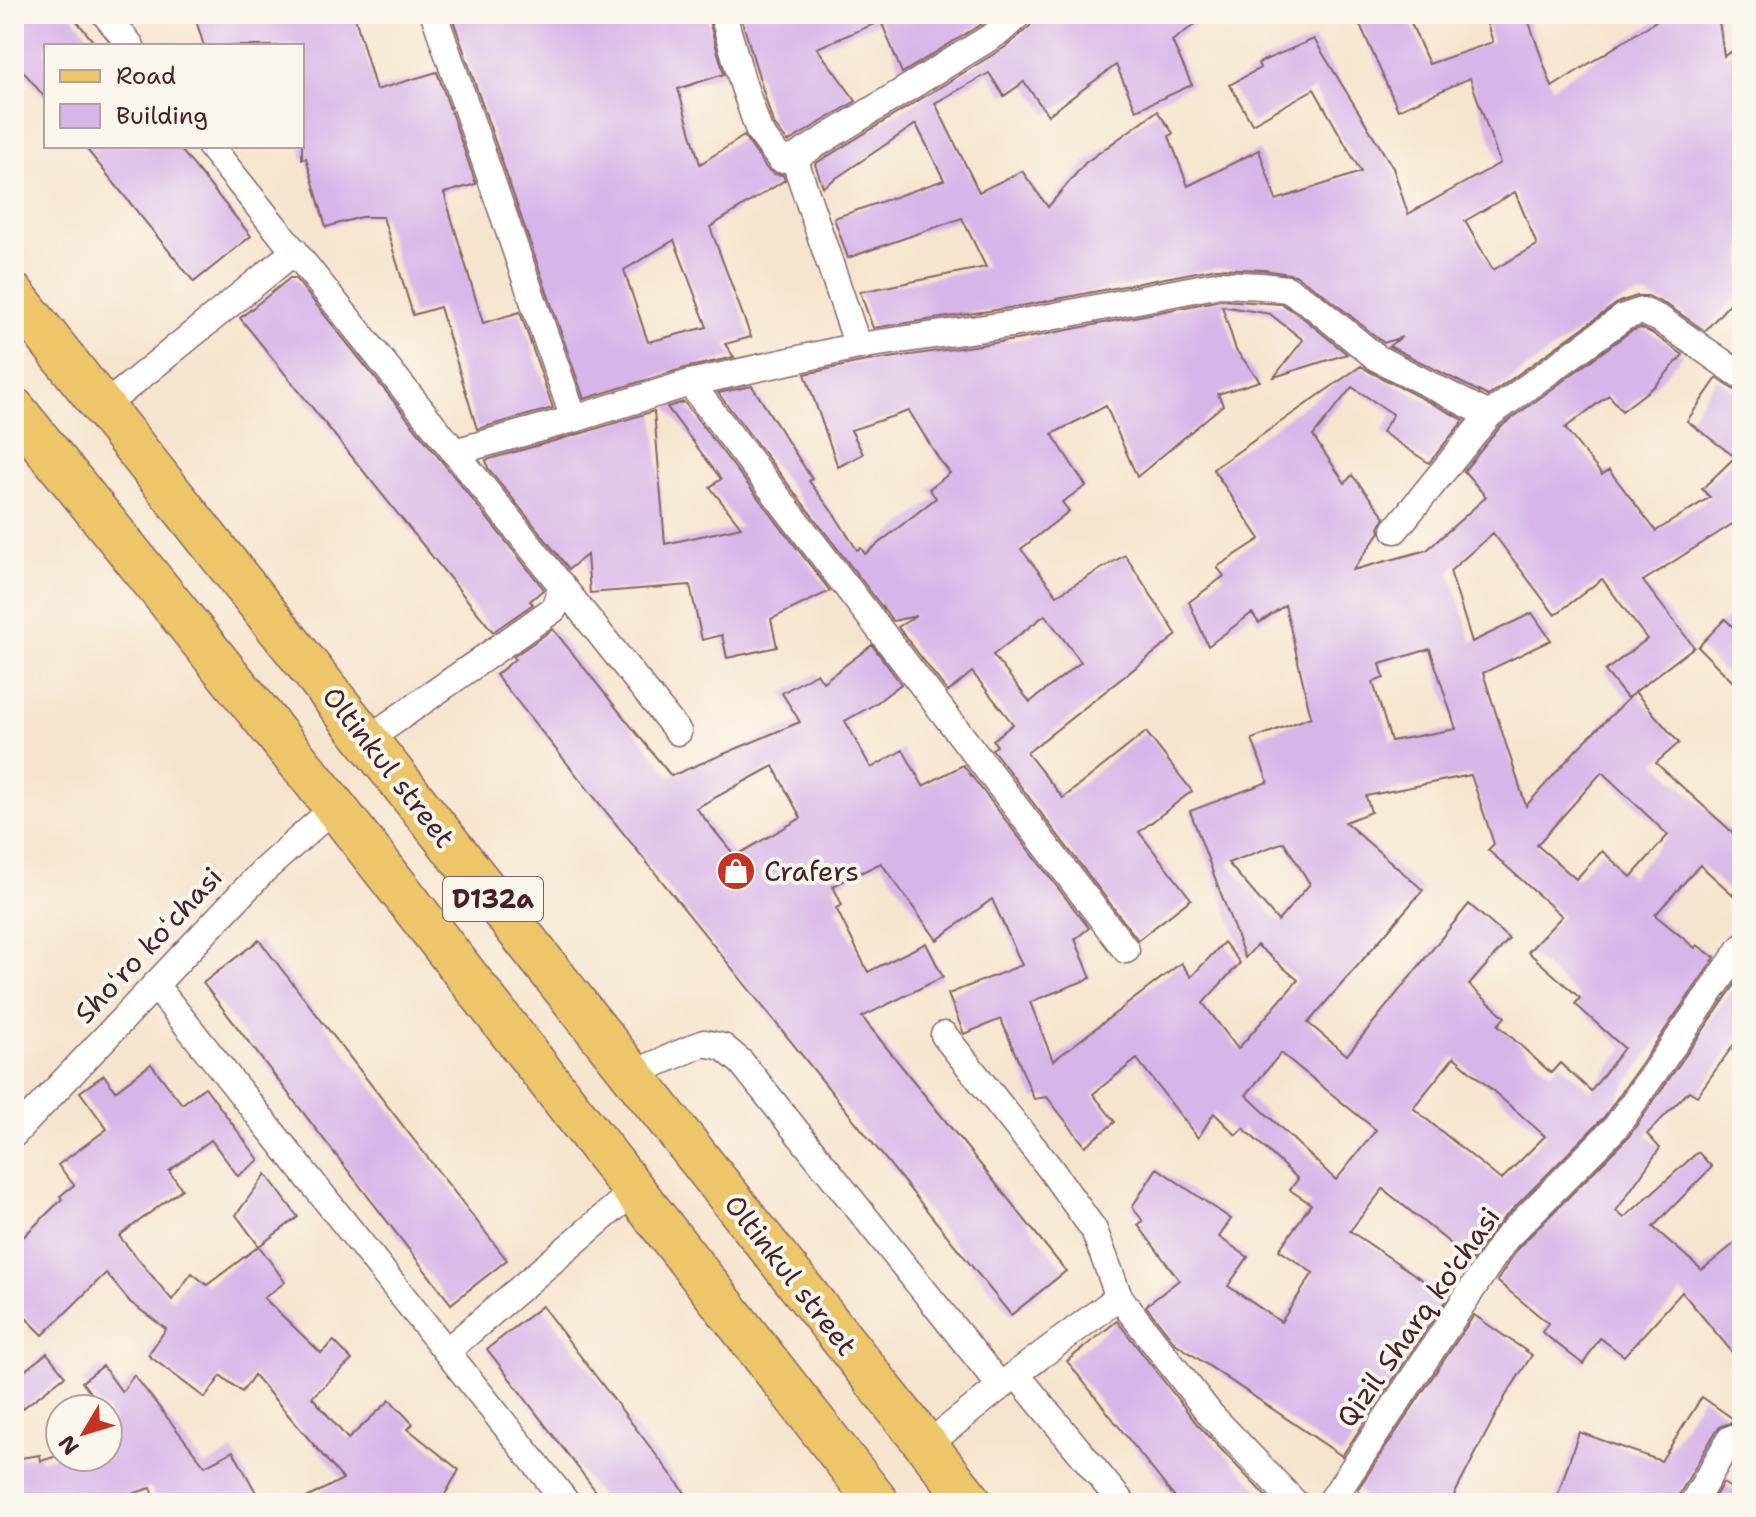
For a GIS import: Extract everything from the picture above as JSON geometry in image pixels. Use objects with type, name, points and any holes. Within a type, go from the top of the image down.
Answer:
[{"type":"main road","name":"Oltinkul street","points":[[14,295],[972,1503]]},
{"type":"main road","name":"D132a","points":[[14,409],[335,807],[878,1503]]},
{"type":"street","points":[[105,14],[129,44]]},
{"type":"street","points":[[434,14],[574,419]]},
{"type":"street","points":[[723,14],[759,131],[780,159],[794,158],[999,32],[1019,14]]},
{"type":"street","points":[[212,148],[678,732]]},
{"type":"street","points":[[794,158],[858,346]]},
{"type":"street","points":[[103,407],[295,251]]},
{"type":"street","points":[[454,452],[690,383],[858,346],[1019,323],[1220,284],[1287,289],[1311,304],[1377,358],[1489,415]]},
{"type":"street","points":[[1395,530],[1489,415],[1624,317],[1642,311],[1660,319],[1742,376]]},
{"type":"street","points":[[690,383],[1126,950]]},
{"type":"street","points":[[367,740],[554,609],[562,586]]},
{"type":"street","name":"Shoʻro koʻchasi","points":[[14,1134],[263,871],[335,807]]},
{"type":"street","name":"Qizil Sharq ko'chasi","points":[[1330,1503],[1506,1238],[1616,1127],[1742,947]]},
{"type":"street","points":[[155,985],[567,1503]]},
{"type":"street","points":[[944,1035],[1049,1167],[1094,1230],[1119,1297],[1210,1414],[1295,1503]]},
{"type":"street","points":[[632,1074],[704,1043],[723,1047],[741,1062],[1009,1381],[1122,1503]]},
{"type":"street","points":[[447,1351],[634,1191]]},
{"type":"street","points":[[926,1446],[1119,1297]]},
{"type":"street","points":[[1693,1503],[1730,1439]]},
{"type":"building","points":[[14,14],[71,14],[95,44],[44,44],[44,97],[14,60]]},
{"type":"building","points":[[194,14],[354,14],[376,90],[437,72],[476,184],[444,193],[483,323],[520,312],[553,408],[477,429],[440,307],[413,315],[383,217],[361,217],[326,227],[306,158],[302,159],[304,44],[203,44]]},
{"type":"building","points":[[451,14],[707,14],[724,74],[678,89],[700,164],[744,136],[767,169],[783,175],[785,180],[710,227],[751,337],[725,344],[734,357],[685,368],[584,399]],"holes":[[[674,240],[707,327],[648,342],[624,270]]]},
{"type":"building","points":[[740,14],[984,14],[988,20],[902,73],[881,21],[817,48],[856,101],[788,142],[773,123]]},
{"type":"building","points":[[1035,14],[1209,14],[1172,41],[1192,85],[1136,110],[1116,65],[1048,115],[1024,82],[1004,96],[989,73],[935,103],[979,192],[1022,171],[1048,207],[1085,163],[1157,111],[1173,133],[1169,136],[1188,186],[1259,150],[1276,200],[1361,172],[1314,89],[1252,124],[1230,85],[1260,68],[1258,63],[1314,39],[1393,168],[1408,214],[1500,163],[1470,78],[1398,110],[1358,20],[1372,14],[1407,14],[1429,64],[1493,42],[1486,21],[1505,14],[1526,14],[1552,87],[1667,14],[1718,14],[1724,56],[1742,45],[1742,290],[1705,331],[1669,306],[1648,296],[1619,302],[1488,396],[1389,346],[1402,337],[1384,343],[1295,275],[1264,270],[1217,268],[1016,307],[873,328],[860,292],[986,267],[962,218],[848,258],[834,218],[944,180],[916,124],[823,187],[815,164],[1007,46],[1030,26]],"holes":[[[1515,192],[1537,245],[1493,270],[1465,221]]]},
{"type":"building","points":[[86,148],[180,148],[251,236],[194,282]]},
{"type":"building","points":[[290,278],[295,278],[544,589],[530,601],[533,604],[493,632],[240,318]]},
{"type":"building","points":[[1221,300],[1282,304],[1347,354],[1274,377],[1303,340],[1270,314],[1222,306],[1236,350],[1260,381],[1218,394],[1223,405],[1137,477],[1106,406],[1052,434],[1086,486],[1062,502],[1069,511],[1021,549],[1057,595],[1125,555],[1177,635],[1027,753],[1063,798],[1146,732],[1192,791],[1139,832],[1191,899],[1138,940],[992,749],[997,746],[993,740],[1013,724],[972,672],[948,692],[898,627],[916,616],[893,621],[718,393],[752,386],[812,479],[809,481],[857,550],[861,548],[865,554],[936,498],[929,489],[950,473],[909,411],[851,430],[863,454],[838,467],[805,374],[861,362],[1022,339]],"holes":[[[1045,615],[1081,662],[1030,702],[993,655]]]},
{"type":"building","points":[[1641,328],[1652,333],[1683,355],[1656,385],[1622,411],[1609,395],[1565,428],[1602,475],[1609,470],[1656,531],[1710,497],[1702,489],[1735,457],[1687,421],[1717,378],[1742,392],[1742,526],[1737,521],[1643,581],[1694,647],[1635,692],[1679,743],[1656,763],[1742,841],[1742,903],[1700,865],[1655,915],[1695,948],[1697,945],[1715,958],[1604,1117],[1495,1227],[1472,1261],[1383,1189],[1350,1231],[1448,1297],[1342,1456],[1175,1343],[1146,1306],[1179,1280],[1138,1225],[1143,1221],[1132,1207],[1157,1168],[1231,1219],[1219,1237],[1248,1257],[1228,1286],[1281,1322],[1313,1273],[1279,1250],[1311,1204],[1290,1190],[1298,1179],[1243,1128],[1236,1135],[1214,1113],[1198,1138],[1137,1059],[1093,1094],[1115,1122],[1085,1146],[1047,1097],[1034,1099],[1001,1019],[964,1034],[948,994],[1022,965],[992,899],[937,940],[881,863],[833,886],[842,905],[836,908],[868,972],[926,943],[943,977],[862,1017],[1066,1271],[1011,1315],[496,675],[515,659],[513,657],[553,629],[671,776],[800,722],[782,693],[817,673],[823,682],[872,645],[901,684],[845,721],[871,768],[903,750],[923,786],[963,765],[1089,928],[1075,939],[1091,978],[1030,1002],[1053,1061],[1181,963],[1191,977],[1224,942],[1240,963],[1203,1003],[1238,1049],[1298,980],[1257,945],[1245,958],[1190,811],[1268,782],[1252,739],[1311,717],[1285,605],[1259,623],[1252,613],[1208,646],[1189,602],[1224,576],[1217,567],[1260,539],[1213,469],[1361,366],[1464,420],[1429,463],[1382,432],[1393,414],[1352,387],[1313,436],[1345,483],[1352,475],[1385,517],[1379,527],[1380,532],[1353,570],[1427,550],[1486,497],[1464,471],[1500,427],[1631,331]],"holes":[[[1493,533],[1555,615],[1602,579],[1647,639],[1605,671],[1627,698],[1635,692],[1577,749],[1526,806],[1483,673],[1551,640],[1532,613],[1472,642],[1450,571]],[[1430,649],[1456,729],[1391,741],[1373,682],[1384,678],[1380,664]],[[773,766],[801,818],[735,856],[696,808]],[[1602,772],[1668,835],[1631,877],[1602,851],[1576,879],[1537,845]],[[1471,775],[1494,844],[1488,850],[1562,916],[1528,952],[1580,998],[1575,1004],[1624,1048],[1591,1091],[1560,1063],[1551,1073],[1498,1025],[1505,1017],[1469,985],[1509,939],[1469,904],[1347,1055],[1308,1023],[1423,890],[1345,822],[1371,812],[1366,796]],[[1284,842],[1310,884],[1278,921],[1228,863]],[[1281,1053],[1376,1130],[1336,1180],[1246,1095]],[[1454,1057],[1545,1136],[1501,1180],[1413,1108]]]},
{"type":"building","points":[[684,402],[830,591],[771,619],[777,647],[727,658],[722,635],[702,640],[690,585],[590,593],[587,555],[569,569],[488,468],[486,460],[654,411],[665,544],[741,527],[710,487],[721,479],[667,407]]},
{"type":"building","points":[[1725,619],[1742,636],[1742,691],[1698,647]]},
{"type":"building","points":[[259,940],[507,1260],[451,1304],[203,983]]},
{"type":"building","points":[[1741,976],[1742,1033],[1697,1096],[1689,1091],[1647,1134],[1660,1148],[1616,1211],[1624,1218],[1698,1152],[1712,1167],[1653,1227],[1702,1270],[1742,1237],[1742,1364],[1682,1292],[1624,1356],[1600,1338],[1583,1364],[1542,1332],[1548,1323],[1497,1281],[1518,1248],[1629,1136]]},
{"type":"building","points":[[151,1064],[182,1104],[205,1087],[259,1160],[238,1176],[211,1140],[169,1171],[182,1189],[119,1236],[172,1300],[192,1273],[207,1285],[259,1246],[285,1282],[264,1298],[321,1353],[334,1341],[352,1360],[312,1397],[348,1439],[390,1400],[413,1424],[408,1429],[459,1470],[440,1503],[297,1503],[343,1479],[254,1375],[242,1392],[221,1376],[205,1398],[148,1355],[166,1329],[130,1302],[106,1273],[43,1335],[14,1306],[14,1246],[74,1185],[58,1165],[107,1129],[80,1092],[104,1075],[115,1091]]},
{"type":"building","points":[[266,1174],[298,1217],[259,1246],[236,1215]]},
{"type":"building","points":[[542,1306],[693,1503],[605,1503],[487,1349]]},
{"type":"building","points":[[1474,1315],[1532,1355],[1505,1397],[1450,1503],[1368,1503],[1358,1489]]},
{"type":"building","points":[[1117,1321],[1197,1424],[1272,1503],[1179,1503],[1067,1361]]},
{"type":"building","points":[[47,1353],[65,1376],[14,1415],[14,1379]]},
{"type":"building","points":[[103,1366],[122,1392],[134,1375],[205,1466],[233,1451],[262,1503],[157,1503],[151,1488],[102,1503],[14,1503],[14,1459],[40,1455],[41,1461],[44,1460],[44,1473],[124,1473],[124,1393],[91,1393],[82,1382]]},
{"type":"building","points":[[1702,1397],[1735,1420],[1716,1431],[1677,1503],[1555,1503],[1579,1432],[1661,1461]]},
{"type":"building","points":[[1723,1483],[1742,1495],[1742,1503],[1711,1503]]},
{"type":"place","name":"Crafers","points":[[736,871]]}]
